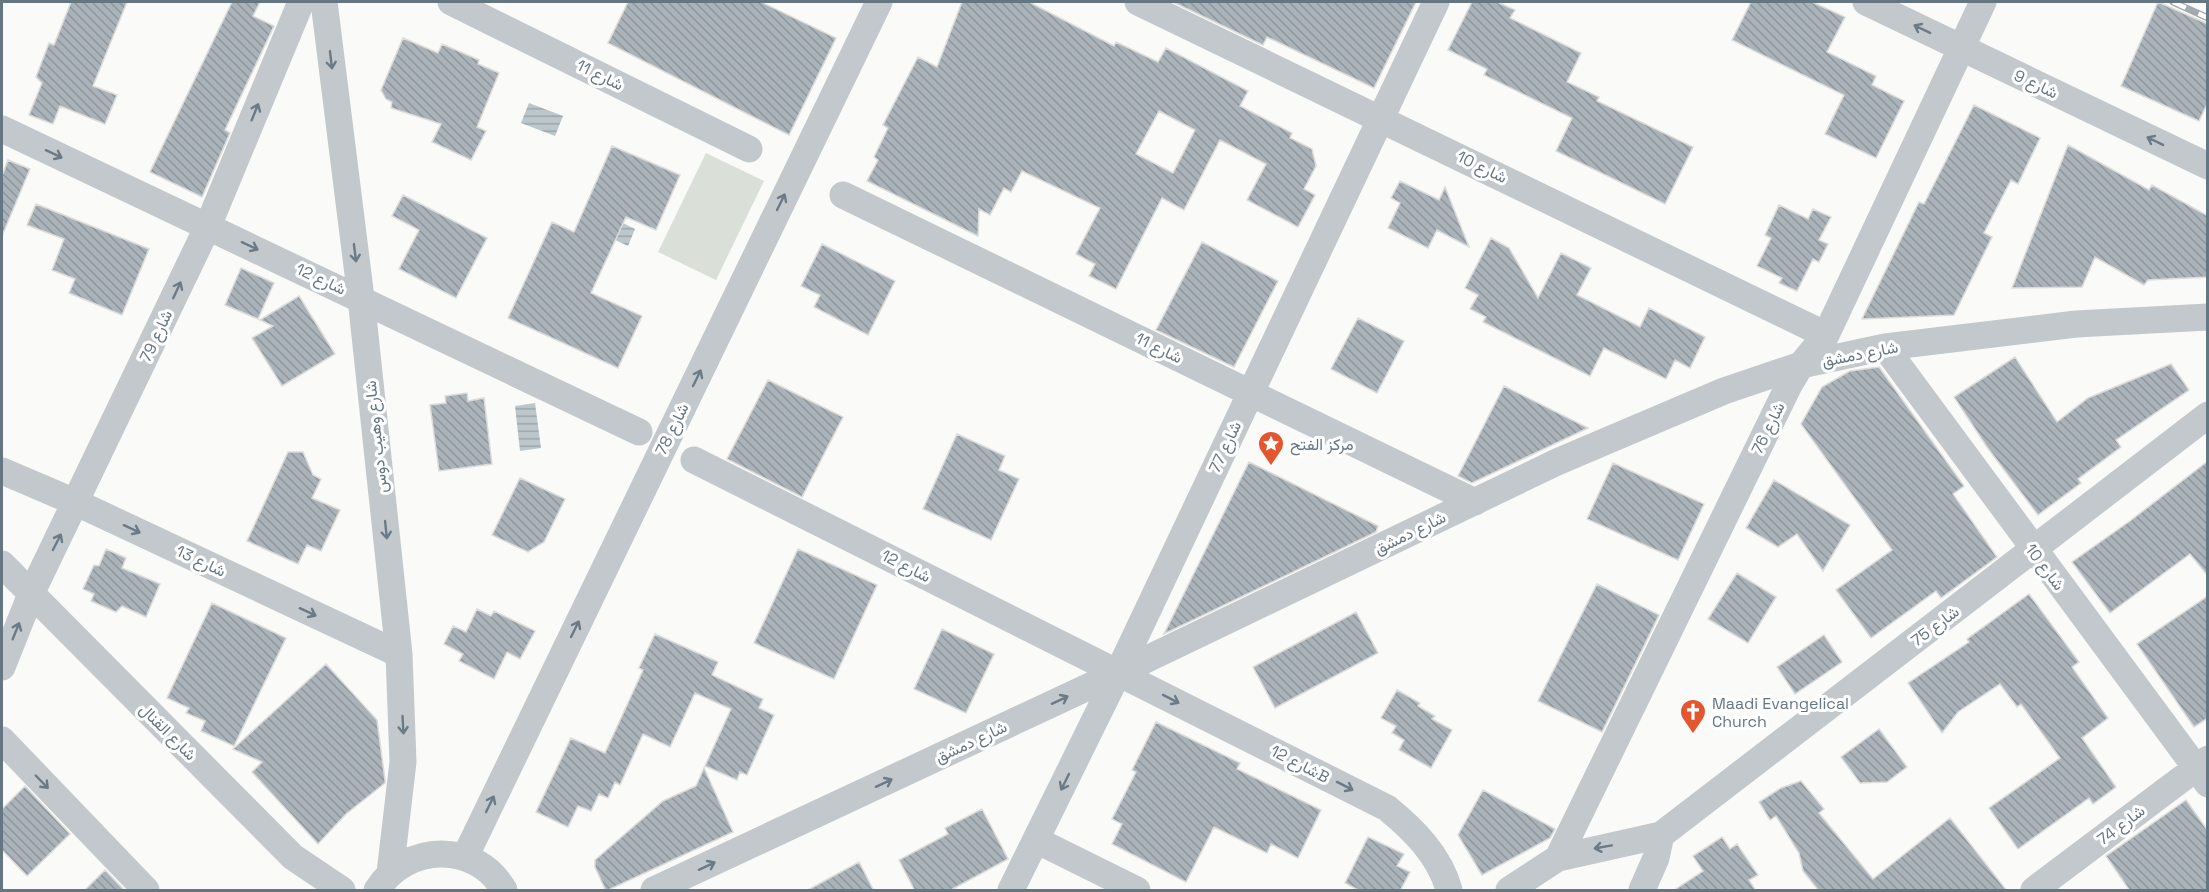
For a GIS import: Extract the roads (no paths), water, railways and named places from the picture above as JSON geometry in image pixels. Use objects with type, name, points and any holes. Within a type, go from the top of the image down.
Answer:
[{"type":"street","name":"شارع 79","points":[[2,667],[31,594],[77,503],[208,226],[301,2]]},
{"type":"street","name":"شارع وهيب دوس","points":[[324,2],[361,298],[399,654],[403,762],[383,882]]},
{"type":"street","name":"شارع 11","points":[[451,2],[749,149]]},
{"type":"street","name":"شارع 78","points":[[465,857],[879,2]]},
{"type":"street","name":"شارع 10","points":[[1138,2],[1826,335]]},
{"type":"street","name":"شارع 77","points":[[1011,891],[1118,673],[1436,2]]},
{"type":"street","name":"شارع 9","points":[[1866,2],[2208,166]]},
{"type":"street","name":"شارع 76","points":[[1558,858],[1801,365],[1826,335],[1983,2]]},
{"type":"street","name":"شارع 12","points":[[2,129],[639,432]]},
{"type":"street","name":"شارع 11","points":[[843,195],[1475,502]]},
{"type":"street","name":"شارع دمشق","points":[[654,891],[1640,425],[1801,365],[1885,347],[2076,324],[2208,317]]},
{"type":"street","name":"شارع 10","points":[[1885,347],[2033,551],[2203,770]]},
{"type":"street","name":"شارع 75","points":[[1509,891],[1558,858],[1660,835],[2208,416]]},
{"type":"street","name":"شارع 12","points":[[694,460],[1118,673]]},
{"type":"street","name":"شارع 13","points":[[2,471],[77,503],[399,654]]},
{"type":"street","name":"شارع القنال","points":[[2,564],[293,857],[342,891]]},
{"type":"street","name":"شارع 12B","points":[[1118,673],[1387,808],[1413,829],[1433,856],[1449,891]]},
{"type":"street","points":[[2,740],[146,891]]},
{"type":"street","name":"شارع 74","points":[[2034,891],[2203,770]]},
{"type":"street","points":[[1642,891],[1656,858],[1660,835]]},
{"type":"street","points":[[1036,840],[1137,891]]},
{"type":"street","points":[[383,882],[412,858],[438,853],[465,857],[486,869],[504,891]]},
{"type":"railway","points":[[2173,2],[2208,18]]},
{"type":"place","name":"مركز الفتح","points":[[1271,467]]},
{"type":"place","name":"Maadi Evangelical Church","points":[[1693,735]]}]
